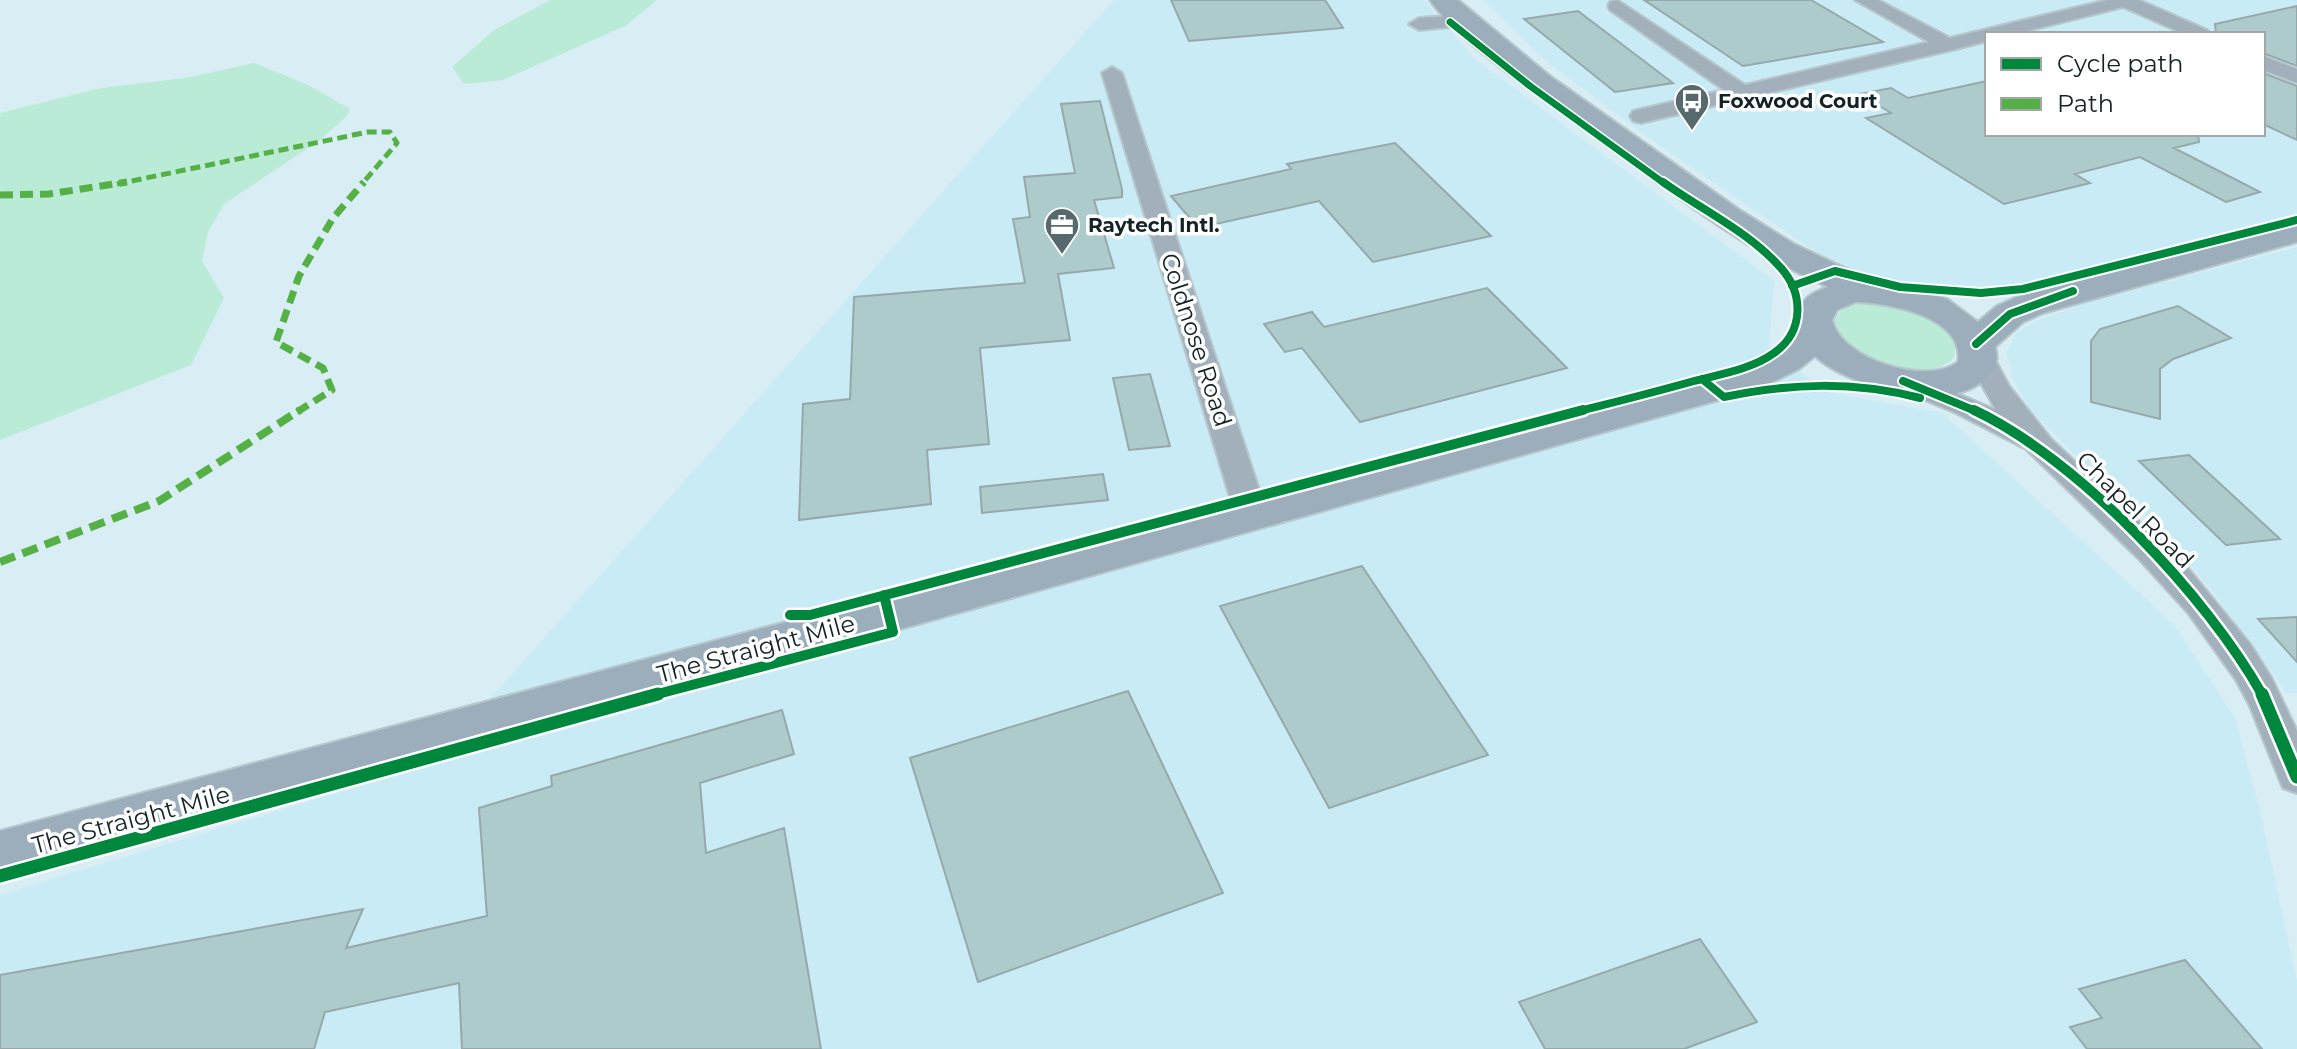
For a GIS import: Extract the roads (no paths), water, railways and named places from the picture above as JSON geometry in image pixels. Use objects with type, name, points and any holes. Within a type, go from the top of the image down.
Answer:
[{"type":"main road","points":[[1454,10],[1601,126],[1770,246],[1825,274],[1874,291],[1912,298],[1978,301],[2056,296]]},
{"type":"main road","points":[[1912,298],[1947,314],[1964,327],[1978,350],[2010,314],[2056,296],[2297,232]]},
{"type":"main road","points":[[1770,246],[1803,282],[1815,317],[1833,352],[1870,372],[1898,380]]},
{"type":"main road","points":[[1815,317],[1841,293],[1874,291]]},
{"type":"main road","name":"The Straight Mile","points":[[0,856],[1744,380],[1788,359],[1810,339],[1815,317]]},
{"type":"main road","name":"The Straight Mile","points":[[1744,380],[1819,375],[1935,383],[1968,374],[1976,366],[1978,350]]},
{"type":"street","points":[[1864,0],[1949,45]]},
{"type":"street","points":[[2021,31],[2127,0],[2196,32]]},
{"type":"street","points":[[1617,6],[1743,94]]},
{"type":"street","points":[[1419,24],[1454,10]]},
{"type":"street","points":[[1641,116],[1985,35]]},
{"type":"street","points":[[2265,63],[2297,77]]},
{"type":"street","name":"Coldnose Road","points":[[1112,73],[1251,514]]},
{"type":"street","name":"Chapel Road","points":[[1978,350],[1988,378],[2051,456],[2130,529],[2176,577],[2203,611],[2266,702],[2297,777]]},
{"type":"street","name":"Chapel Road","points":[[1898,380],[1992,419],[2051,456]]},
{"type":"place","name":"Foxwood Court","points":[[1692,132]]},
{"type":"place","name":"Raytech Intl.","points":[[1062,256]]}]
